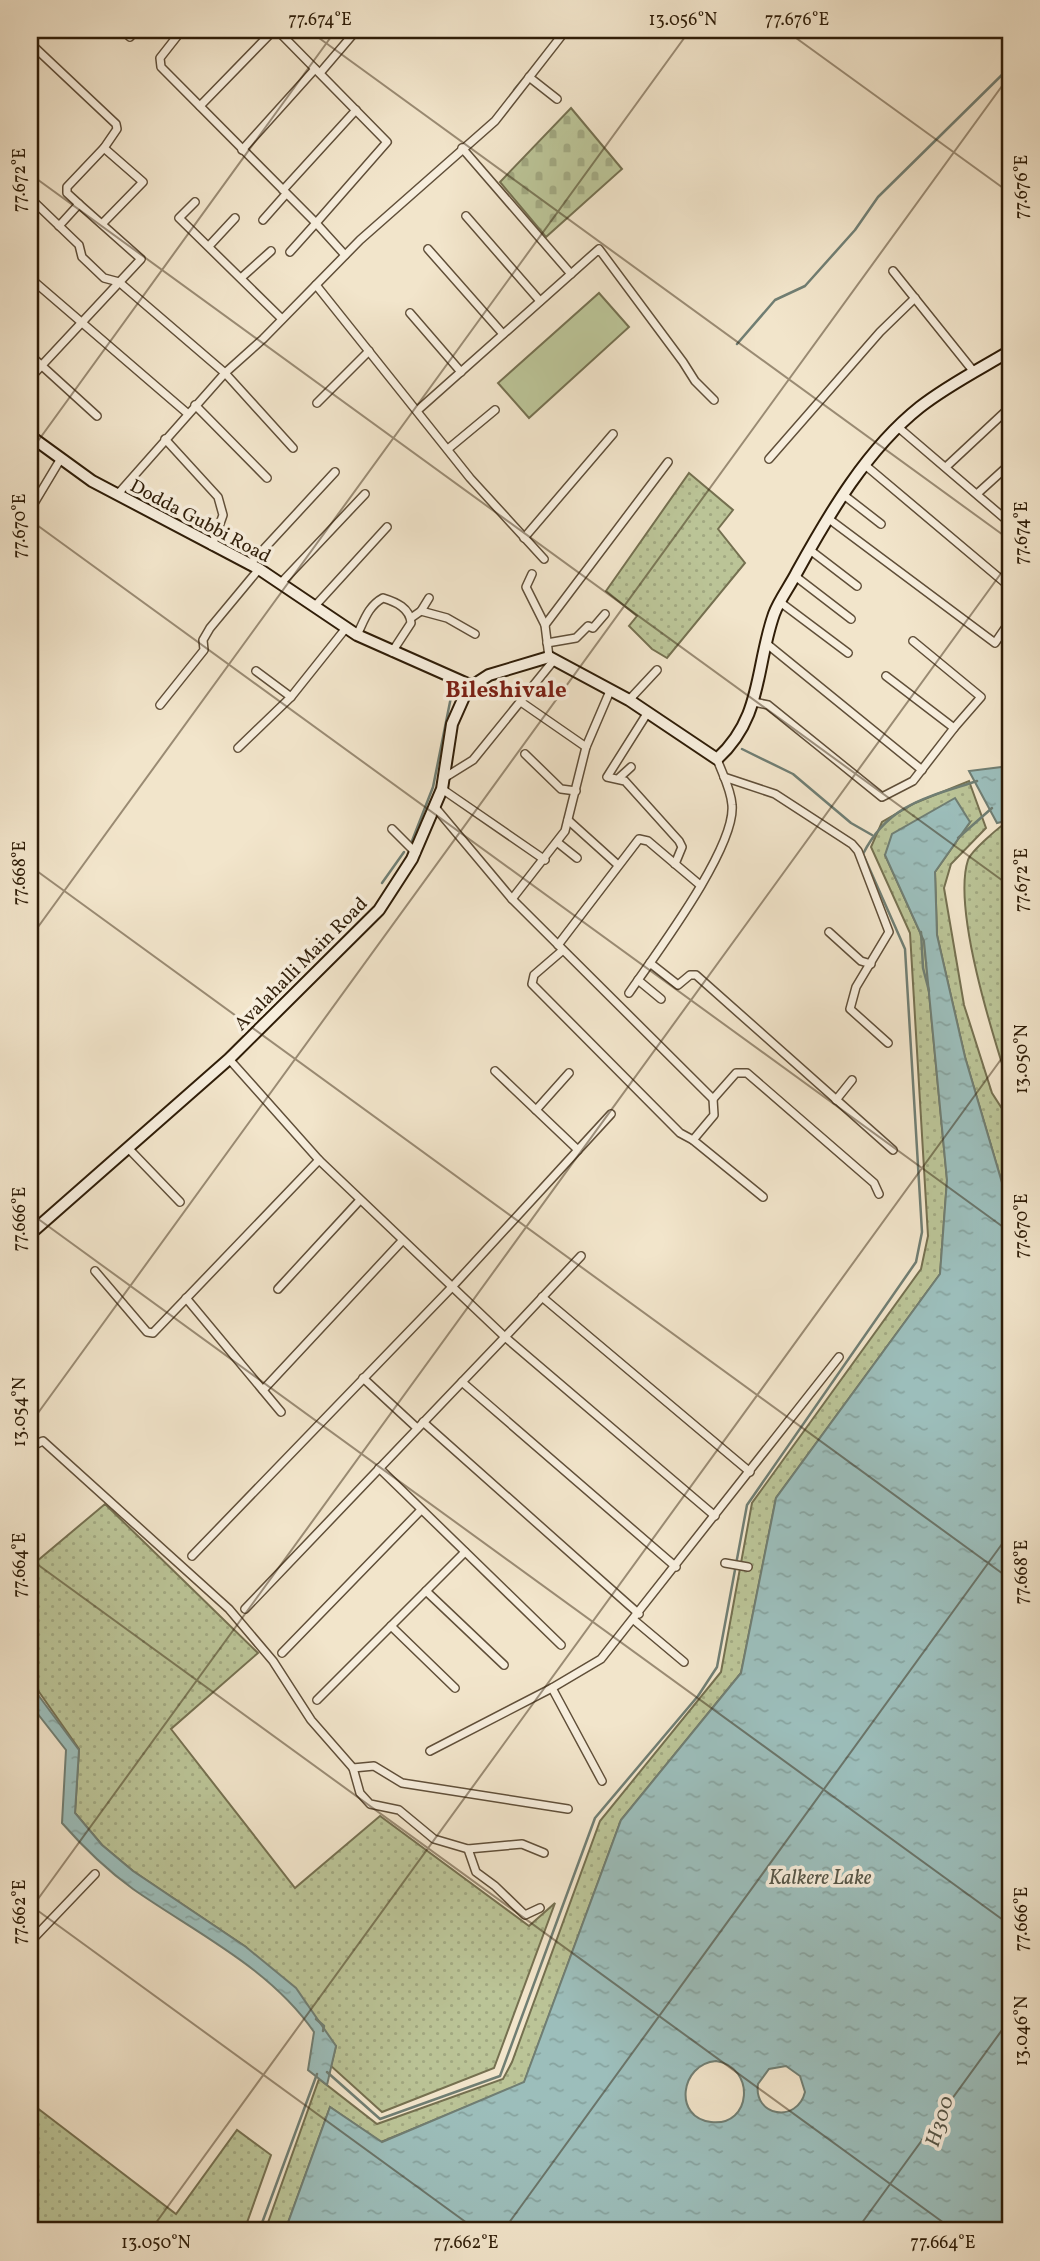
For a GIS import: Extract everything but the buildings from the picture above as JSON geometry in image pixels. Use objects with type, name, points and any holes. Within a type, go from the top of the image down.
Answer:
[{"type":"main road","points":[[472,686],[489,675],[552,659],[629,700],[717,759],[733,744],[754,702],[774,613],[829,519],[865,465],[899,428],[941,391],[1010,351]]},
{"type":"main road","name":"Dodda Gubbi Road","points":[[30,436],[60,460],[117,495],[254,567],[357,635],[472,686]]},
{"type":"main road","name":"Avalahalli Main Road","points":[[30,1234],[229,1059],[379,910],[416,852],[443,784],[452,724],[472,686]]},
{"type":"street","points":[[122,30],[130,37],[136,30]]},
{"type":"street","points":[[182,30],[163,52],[160,63],[345,255]]},
{"type":"street","points":[[200,106],[276,30],[387,142],[290,252]]},
{"type":"street","points":[[117,495],[225,373],[345,255],[495,121],[566,30]]},
{"type":"street","points":[[242,150],[355,32]]},
{"type":"street","points":[[30,43],[116,124],[117,129],[104,148],[66,189],[79,204],[141,258],[30,379]]},
{"type":"street","points":[[529,77],[557,99]]},
{"type":"street","points":[[263,220],[356,110]]},
{"type":"street","points":[[103,223],[143,182],[104,148]]},
{"type":"street","points":[[462,148],[571,274]]},
{"type":"street","points":[[30,198],[79,245],[82,257],[104,278],[119,282],[225,373],[293,448]]},
{"type":"street","points":[[195,202],[179,218],[282,319]]},
{"type":"street","points":[[60,226],[79,204]]},
{"type":"street","points":[[466,216],[540,302]]},
{"type":"street","points":[[209,246],[235,218]]},
{"type":"street","points":[[428,249],[503,334]]},
{"type":"street","points":[[418,410],[598,249],[683,362],[689,374],[714,400]]},
{"type":"street","points":[[241,278],[271,251]]},
{"type":"street","points":[[893,271],[974,372]]},
{"type":"street","points":[[30,278],[187,413]]},
{"type":"street","points":[[316,285],[448,449],[544,559]]},
{"type":"street","points":[[769,459],[880,332],[915,298]]},
{"type":"street","points":[[410,313],[461,372]]},
{"type":"street","points":[[317,402],[369,351]]},
{"type":"street","points":[[30,355],[97,416]]},
{"type":"street","points":[[195,405],[267,478]]},
{"type":"street","points":[[448,449],[495,410]]},
{"type":"street","points":[[947,466],[1007,410]]},
{"type":"street","points":[[899,428],[1010,522]]},
{"type":"street","points":[[524,538],[613,434]]},
{"type":"street","points":[[165,439],[218,497],[223,509],[212,546]]},
{"type":"street","points":[[30,510],[60,460]]},
{"type":"street","points":[[545,625],[668,462]]},
{"type":"street","points":[[978,494],[1010,464]]},
{"type":"street","points":[[865,465],[1010,587]]},
{"type":"street","points":[[160,705],[204,650],[203,640],[210,628],[254,567],[335,472]]},
{"type":"street","points":[[280,584],[365,494]]},
{"type":"street","points":[[845,496],[881,524]]},
{"type":"street","points":[[829,519],[995,643],[1010,621]]},
{"type":"street","points":[[314,607],[387,527]]},
{"type":"street","points":[[810,550],[857,586]]},
{"type":"street","points":[[532,573],[526,587],[545,625],[552,659],[473,760],[443,784],[545,860]]},
{"type":"street","points":[[795,576],[851,619]]},
{"type":"street","points":[[357,635],[371,607],[383,598],[407,611],[411,618],[411,623],[392,652]]},
{"type":"street","points":[[411,618],[421,611],[429,598]]},
{"type":"street","points":[[780,602],[848,653]]},
{"type":"street","points":[[421,611],[447,618],[475,634]]},
{"type":"street","points":[[547,643],[555,639],[576,638],[588,626],[593,628],[605,614]]},
{"type":"street","points":[[238,748],[291,697],[346,628]]},
{"type":"street","points":[[754,702],[768,705],[882,797],[913,781],[981,697],[913,641]]},
{"type":"street","points":[[767,644],[922,770]]},
{"type":"street","points":[[629,700],[657,670]]},
{"type":"street","points":[[256,671],[291,697]]},
{"type":"street","points":[[886,676],[954,728]]},
{"type":"street","points":[[512,899],[545,860],[568,820],[586,747],[610,691]]},
{"type":"street","points":[[521,702],[586,747]]},
{"type":"street","points":[[631,767],[620,777],[609,779],[608,771],[648,712]]},
{"type":"street","points":[[526,754],[561,789],[576,791]]},
{"type":"street","points":[[629,993],[717,858],[731,820],[733,804],[717,759]]},
{"type":"street","points":[[620,777],[679,841],[682,847],[675,864]]},
{"type":"street","points":[[724,777],[775,794],[856,847],[889,932],[852,994],[850,1009],[888,1043]]},
{"type":"street","points":[[434,806],[512,899],[713,1099],[714,1115],[693,1140]]},
{"type":"street","points":[[568,820],[618,865]]},
{"type":"street","points":[[392,830],[416,852]]},
{"type":"street","points":[[700,885],[641,838],[618,865],[561,947],[534,975],[532,984],[680,1133],[693,1140],[763,1197]]},
{"type":"street","points":[[557,842],[578,858]]},
{"type":"street","points":[[828,932],[861,961],[871,964]]},
{"type":"street","points":[[650,963],[678,985],[690,975],[696,975],[893,1150]]},
{"type":"street","points":[[638,980],[661,999]]},
{"type":"street","points":[[229,1059],[319,1160],[402,1241],[505,1337],[715,1516]]},
{"type":"street","points":[[495,1071],[578,1150]]},
{"type":"street","points":[[536,1110],[569,1073]]},
{"type":"street","points":[[713,1099],[736,1073],[747,1073],[873,1183],[879,1194]]},
{"type":"street","points":[[836,1100],[852,1080]]},
{"type":"street","points":[[192,1556],[452,1287],[611,1114]]},
{"type":"street","points":[[129,1149],[180,1202]]},
{"type":"street","points":[[95,1271],[149,1334],[319,1160]]},
{"type":"street","points":[[278,1289],[359,1200]]},
{"type":"street","points":[[263,1390],[402,1241]]},
{"type":"street","points":[[245,1609],[581,1255]]},
{"type":"street","points":[[542,1297],[750,1472]]},
{"type":"street","points":[[186,1298],[281,1412]]},
{"type":"street","points":[[430,1751],[592,1666],[676,1567],[839,1357]]},
{"type":"street","points":[[363,1378],[420,1425],[684,1662]]},
{"type":"street","points":[[462,1382],[676,1567]]},
{"type":"street","points":[[30,1447],[43,1441],[229,1609],[273,1661],[311,1720],[353,1768],[360,1793],[370,1804],[399,1810],[434,1839],[468,1849],[522,1844],[544,1853]]},
{"type":"street","points":[[379,1468],[561,1645]]},
{"type":"street","points":[[282,1653],[421,1510]]},
{"type":"street","points":[[317,1700],[465,1552]]},
{"type":"street","points":[[426,1591],[504,1665]]},
{"type":"street","points":[[391,1626],[455,1688]]},
{"type":"street","points":[[551,1688],[602,1781]]},
{"type":"street","points":[[353,1768],[374,1766],[402,1783],[568,1808]]},
{"type":"street","points":[[468,1849],[476,1872],[495,1886],[515,1908],[525,1915],[540,1908]]},
{"type":"street","points":[[30,1942],[95,1874]]},
{"type":"green space","points":[[571,108],[622,169],[546,237],[500,182]]},
{"type":"green space","points":[[599,293],[629,327],[529,418],[498,383]]},
{"type":"green space","points":[[689,473],[733,510],[718,529],[745,563],[667,658],[652,649],[629,626],[637,616],[606,591]]},
{"type":"green space","points":[[969,781],[986,828],[951,864],[944,888],[964,1005],[992,1093],[1010,1121],[1010,1210],[965,1057],[937,935],[935,872],[970,822],[885,855],[924,941],[947,1180],[940,1274],[776,1498],[741,1673],[621,1820],[524,2083],[381,2142],[330,2107],[285,2231],[265,2231],[319,2079],[377,2124],[503,2079],[512,2062],[600,1821],[721,1672],[752,1503],[921,1269],[928,1236],[910,933],[871,847],[882,822],[915,803]]},
{"type":"green space","points":[[1010,820],[1010,1089],[977,974],[970,941],[965,882],[970,856]]},
{"type":"green space","points":[[105,1504],[258,1653],[171,1729],[295,1888],[380,1816],[529,1926],[555,1903],[494,2068],[382,2112],[331,2066],[336,2046],[246,1947],[133,1871],[102,1845],[75,1813],[79,1749],[30,1679],[30,1567]]},
{"type":"green space","points":[[32,2104],[176,2214],[237,2130],[271,2155],[244,2231],[30,2231]]},
{"type":"water","points":[[1010,766],[1010,820],[997,823],[969,771]]},
{"type":"water","name":"Kalkere Lake","points":[[955,798],[970,822],[935,872],[937,935],[965,1057],[1010,1210],[1010,2209],[996,2231],[285,2231],[330,2107],[382,2142],[524,2082],[621,1820],[741,1673],[776,1498],[940,1274],[947,1180],[924,941],[885,855],[892,834]],"holes":[[[716,2061],[729,2066],[738,2074],[743,2084],[744,2096],[735,2115],[725,2121],[711,2122],[699,2118],[691,2111],[686,2102],[686,2091],[695,2071],[704,2064]],[[786,2066],[800,2076],[805,2092],[794,2109],[777,2112],[762,2103],[758,2095],[758,2084],[769,2069]]]},
{"type":"water","points":[[30,1684],[79,1750],[75,1813],[102,1845],[133,1871],[246,1947],[296,1988],[336,2046],[327,2085],[308,2070],[314,2032],[276,1989],[231,1953],[123,1882],[62,1823],[66,1750],[30,1704]]},
{"type":"waterway","points":[[737,344],[775,300],[805,286],[855,230],[878,197],[1010,67]]},
{"type":"waterway","points":[[514,90],[530,71]]},
{"type":"waterway","points":[[412,841],[433,787],[452,692]]},
{"type":"waterway","points":[[742,749],[793,774],[851,823],[872,835]]},
{"type":"waterway","points":[[327,2072],[380,2119],[500,2076],[595,1818],[698,1696],[717,1667],[747,1505],[916,1262],[922,1232],[905,949],[863,854],[873,837],[897,813],[926,798],[977,781]]},
{"type":"waterway","points":[[958,838],[992,808]]},
{"type":"waterway","points":[[382,883],[404,852]]},
{"type":"waterway","points":[[921,932],[923,968],[929,991]]},
{"type":"waterway","points":[[316,2019],[324,2026],[323,2031]]},
{"type":"waterway","points":[[259,2231],[317,2074]]},
{"type":"district","name":"Bileshivale","points":[[506,689]]},
{"type":"water label","name":"H300","points":[[939,2121]]}]
